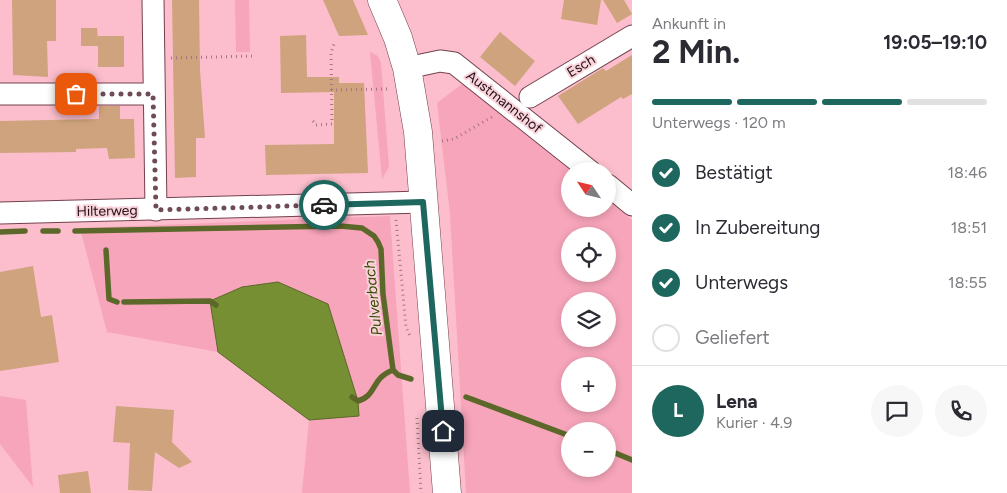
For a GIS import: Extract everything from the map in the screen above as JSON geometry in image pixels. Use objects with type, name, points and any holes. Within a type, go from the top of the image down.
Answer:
[{"type":"main road","points":[[382,0],[398,38],[407,68],[419,146],[448,493]]},
{"type":"street","points":[[153,0],[156,210]]},
{"type":"street","name":"Esch","points":[[530,96],[632,36]]},
{"type":"street","name":"Austmannshof","points":[[407,68],[440,61],[454,63],[579,162]]},
{"type":"street","points":[[0,94],[153,94]]},
{"type":"street","points":[[616,192],[632,205]]},
{"type":"street","name":"Hilterweg","points":[[0,213],[423,202]]},
{"type":"path","points":[[313,121],[316,125],[332,124],[331,53],[334,44]]},
{"type":"path","points":[[153,59],[256,56]]},
{"type":"path","points":[[331,90],[387,89]]},
{"type":"path","points":[[419,146],[454,139],[511,107]]},
{"type":"shaded area","points":[[235,0],[249,0],[250,52],[236,52]]},
{"type":"shaded area","points":[[370,52],[378,56],[381,63],[389,167],[382,179]]},
{"type":"shaded area","points":[[462,84],[561,163],[561,218],[616,218],[616,207],[632,220],[632,493],[466,493],[450,214],[437,103]]},
{"type":"shaded area","points":[[390,216],[410,493],[302,493],[309,420],[359,415],[210,301],[218,352],[107,332],[80,228]]},
{"type":"shaded area","points":[[278,282],[328,304],[358,401],[359,416],[309,420],[218,352],[210,301],[242,287]]},
{"type":"shaded area","points":[[0,396],[26,400],[33,487],[0,444]]},
{"type":"building","points":[[12,0],[56,0],[56,41],[47,41],[48,77],[13,75]]},
{"type":"building","points":[[172,0],[199,0],[200,70],[205,138],[196,138],[196,177],[175,178]]},
{"type":"building","points":[[323,0],[353,0],[368,35],[339,36]]},
{"type":"building","points":[[564,0],[601,0],[597,25],[561,19]]},
{"type":"building","points":[[603,0],[624,0],[632,14],[617,23]]},
{"type":"building","points":[[81,28],[97,28],[98,39],[98,36],[124,36],[124,67],[98,67],[98,46],[81,46]]},
{"type":"building","points":[[500,32],[535,61],[515,86],[480,57]]},
{"type":"building","points":[[306,35],[307,77],[339,77],[339,83],[364,83],[368,173],[266,175],[265,145],[334,144],[334,92],[281,93],[280,36]]},
{"type":"building","points":[[632,55],[632,94],[623,99],[621,97],[578,124],[558,96],[603,68],[606,71]]},
{"type":"building","points":[[99,106],[120,106],[120,119],[134,119],[135,158],[109,159],[107,148],[76,149],[76,152],[0,153],[0,121],[99,119]]},
{"type":"building","points":[[33,266],[41,317],[52,315],[59,362],[0,371],[0,272]]},
{"type":"building","points":[[116,406],[174,410],[172,442],[192,462],[179,468],[155,452],[152,491],[128,490],[130,443],[113,442]]},
{"type":"building","points":[[88,471],[91,493],[60,493],[58,475]]},
{"type":"waterway","name":"Pulverbach","points":[[75,231],[340,226],[362,228],[374,236],[381,249],[383,294],[393,370],[398,375],[411,379]]},
{"type":"waterway","name":"Pulverbach","points":[[0,232],[25,231]]},
{"type":"waterway","name":"Pulverbach","points":[[43,231],[58,231]]},
{"type":"waterway","points":[[106,250],[109,299],[117,302]]},
{"type":"waterway","points":[[124,302],[210,301],[216,305]]},
{"type":"waterway","points":[[352,397],[358,401],[369,395],[377,382],[393,370]]},
{"type":"waterway","name":"Pulverbach","points":[[466,397],[561,433]]},
{"type":"waterway","name":"Pulverbach","points":[[616,453],[632,460]]},
{"type":"way so far","points":[[76,94],[153,94],[156,210],[324,205]]},
{"type":"route","points":[[324,205],[423,202],[443,431]]}]
